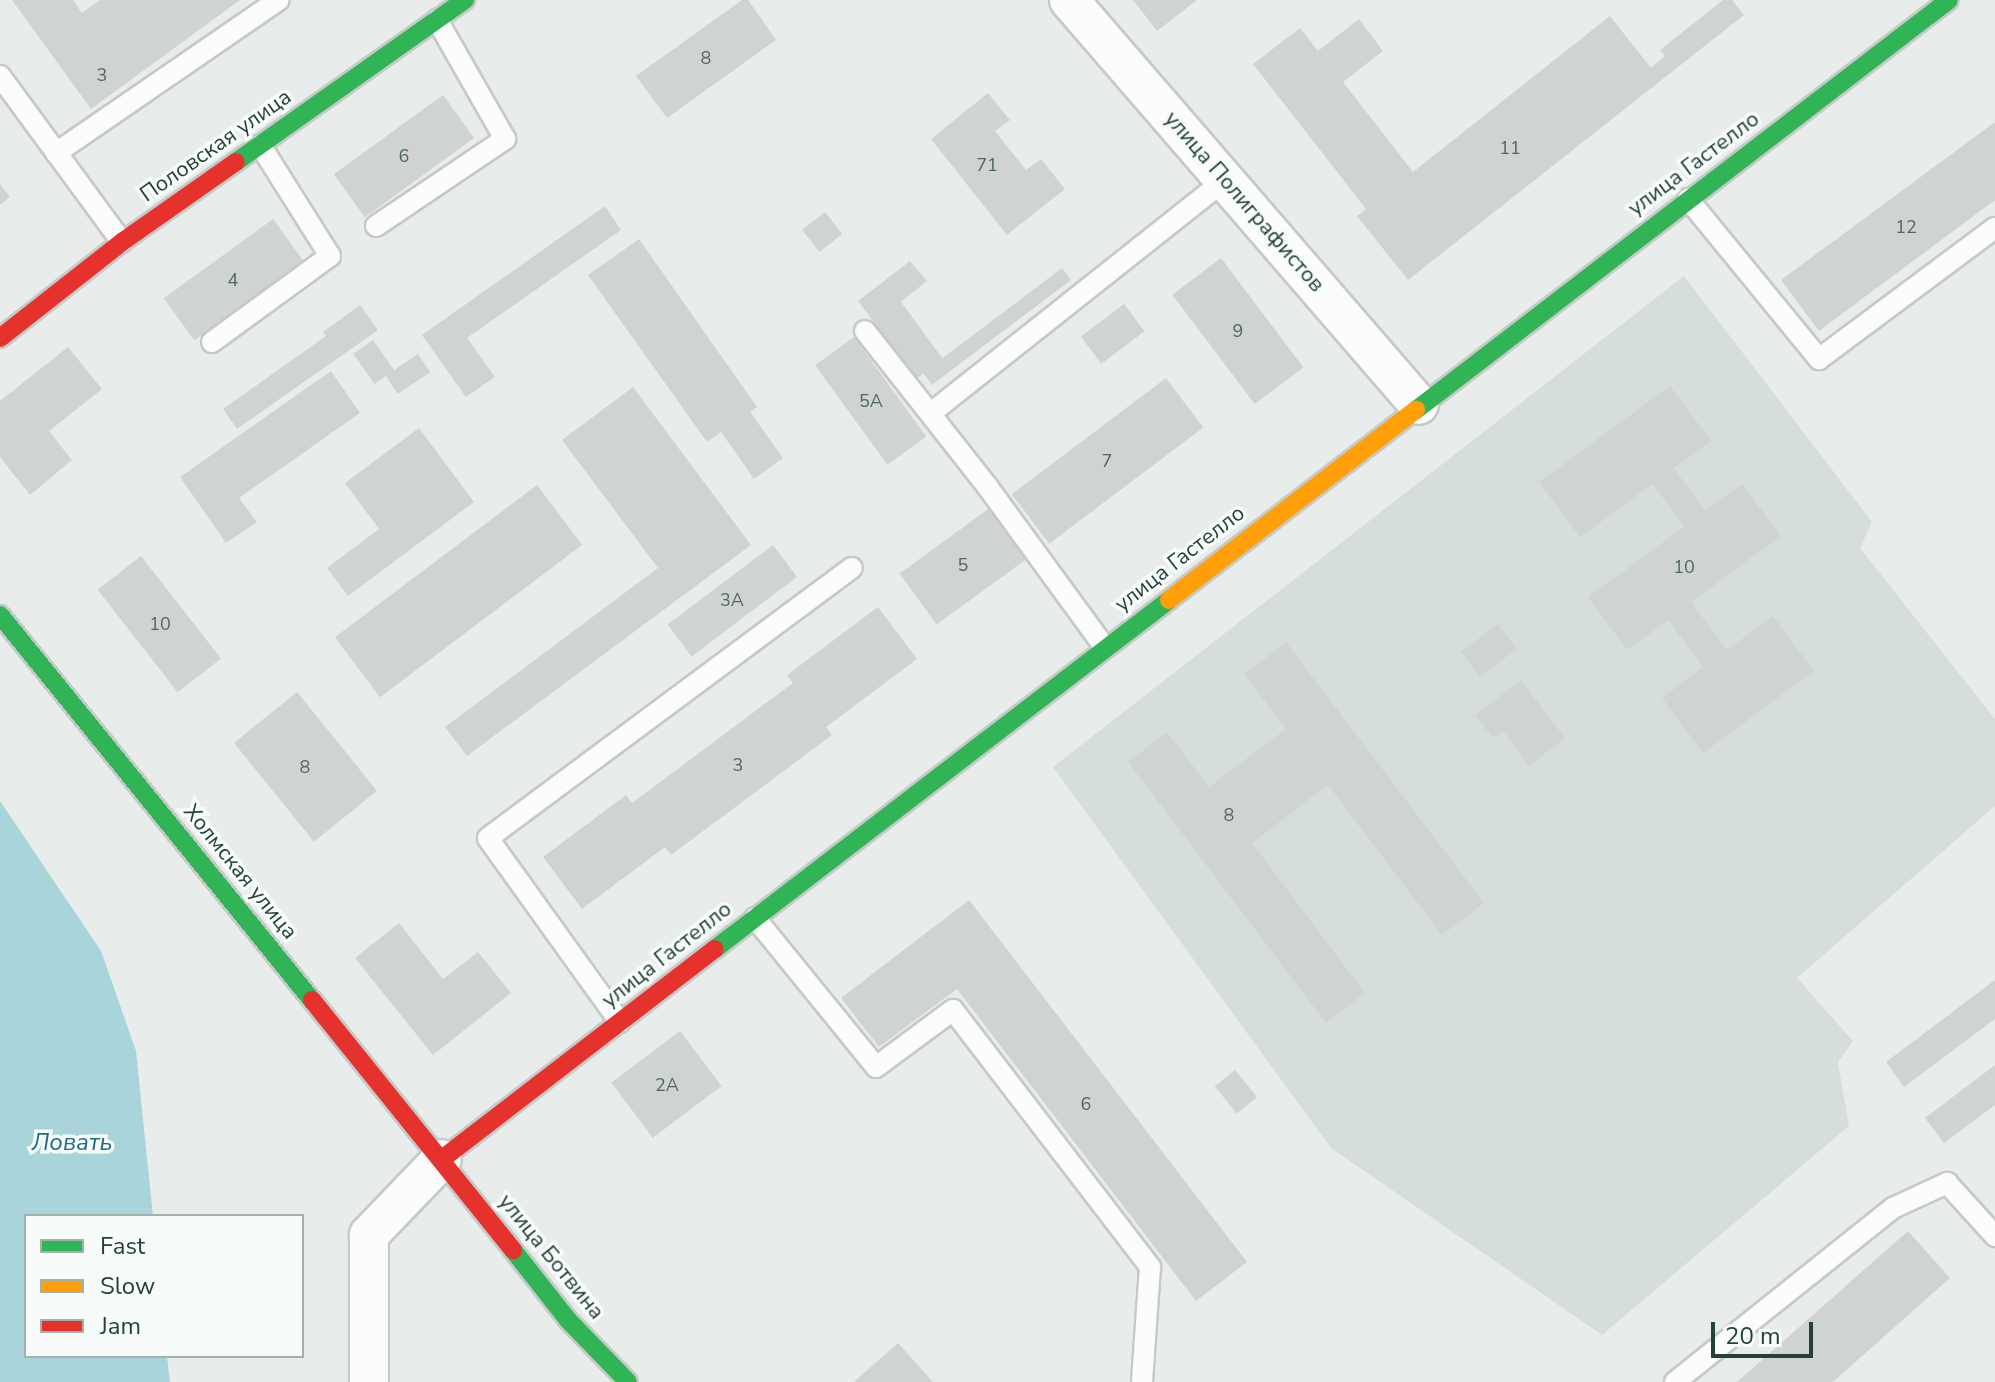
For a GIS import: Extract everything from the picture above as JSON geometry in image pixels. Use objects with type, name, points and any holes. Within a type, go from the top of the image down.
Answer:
[{"type":"main road","name":"Половская улица","points":[[0,338],[122,242],[465,0]]},
{"type":"main road","name":"улица Гастелло","points":[[442,1159],[1949,0]]},
{"type":"main road","name":"Холмская улица","points":[[0,615],[442,1159]]},
{"type":"main road","name":"улица Ботвина","points":[[442,1159],[568,1320],[628,1382]]},
{"type":"street","name":"улица Полиграфистов","points":[[1069,0],[1419,405]]},
{"type":"street","points":[[369,1382],[369,1235],[442,1159]]},
{"type":"lane","points":[[56,153],[279,0]]},
{"type":"lane","points":[[376,226],[505,139],[437,20]]},
{"type":"lane","points":[[0,76],[122,242]]},
{"type":"lane","points":[[212,342],[330,256],[260,145]]},
{"type":"lane","points":[[931,413],[1225,180]]},
{"type":"lane","points":[[1688,199],[1819,359],[1995,228]]},
{"type":"lane","points":[[865,331],[931,413],[1105,648]]},
{"type":"lane","points":[[620,1022],[488,838],[852,568]]},
{"type":"lane","points":[[755,918],[876,1067],[953,1010],[1150,1267],[1142,1382]]},
{"type":"lane","points":[[1675,1382],[1893,1208],[1947,1183],[1995,1236]]},
{"type":"shaded area","points":[[1684,276],[1872,522],[1860,548],[1995,719],[1995,806],[1797,978],[1853,1041],[1838,1062],[1849,1126],[1602,1335],[1331,1148],[1053,767]]},
{"type":"water","name":"Ловать","points":[[0,801],[101,951],[136,1051],[153,1214],[24,1214],[24,1358],[167,1358],[170,1382],[0,1382]]},
{"type":"building","points":[[12,0],[73,0],[82,13],[100,0],[240,0],[91,109]]},
{"type":"building","points":[[742,0],[748,0],[776,40],[667,118],[636,76]]},
{"type":"building","points":[[1133,0],[1197,0],[1157,31]]},
{"type":"building","points":[[1723,0],[1732,0],[1744,15],[1408,280],[1357,216],[1366,209],[1253,64],[1300,28],[1318,51],[1359,19],[1383,51],[1343,82],[1413,172],[1610,16],[1651,68],[1665,56],[1660,50]]},
{"type":"building","points":[[988,93],[1010,120],[995,131],[1026,170],[1041,159],[1065,189],[1007,235],[931,139]]},
{"type":"building","points":[[443,95],[474,138],[365,217],[334,174]]},
{"type":"building","points":[[1995,122],[1995,200],[1819,331],[1781,280]]},
{"type":"building","points":[[0,184],[10,197],[0,205]]},
{"type":"building","points":[[605,206],[621,230],[467,338],[495,377],[466,397],[422,335]]},
{"type":"building","points":[[825,212],[842,234],[819,252],[802,230]]},
{"type":"building","points":[[273,219],[304,261],[194,340],[164,298]]},
{"type":"building","points":[[639,239],[757,407],[750,412],[783,458],[754,479],[721,432],[707,442],[588,275]]},
{"type":"building","points":[[1221,258],[1303,367],[1255,404],[1172,295]]},
{"type":"building","points":[[910,261],[927,281],[901,302],[943,359],[916,379],[858,301]]},
{"type":"building","points":[[1062,268],[1071,280],[932,385],[923,373]]},
{"type":"building","points":[[1124,304],[1144,331],[1101,364],[1081,336]]},
{"type":"building","points":[[360,305],[378,330],[237,429],[223,409],[326,336],[323,332]]},
{"type":"building","points":[[854,337],[926,437],[887,465],[815,365]]},
{"type":"building","points":[[373,340],[394,370],[375,384],[353,354]]},
{"type":"building","points":[[68,347],[102,389],[49,431],[72,460],[30,495],[0,457],[0,401]]},
{"type":"building","points":[[418,354],[430,372],[398,394],[386,376]]},
{"type":"building","points":[[331,371],[360,413],[239,498],[257,522],[226,543],[180,477]]},
{"type":"building","points":[[1166,378],[1203,428],[1049,544],[1012,494]]},
{"type":"building","points":[[1670,386],[1711,441],[1674,468],[1705,511],[1742,484],[1781,536],[1691,602],[1727,650],[1773,616],[1814,671],[1703,753],[1662,698],[1703,667],[1668,620],[1627,650],[1588,597],[1684,527],[1653,484],[1580,537],[1539,482]]},
{"type":"building","points":[[633,387],[751,545],[467,756],[445,727],[658,568],[562,440]]},
{"type":"building","points":[[419,428],[474,502],[348,596],[327,568],[379,529],[345,483]]},
{"type":"building","points":[[537,485],[582,545],[380,697],[335,637]]},
{"type":"building","points":[[991,507],[1028,558],[937,624],[900,573]]},
{"type":"building","points":[[773,545],[797,577],[692,656],[668,624]]},
{"type":"building","points":[[141,556],[221,658],[178,692],[98,590]]},
{"type":"building","points":[[878,607],[917,659],[826,727],[832,735],[671,855],[665,847],[582,909],[543,857],[626,795],[632,803],[793,683],[787,675]]},
{"type":"building","points":[[1498,624],[1517,649],[1480,676],[1461,652]]},
{"type":"building","points":[[1286,642],[1484,903],[1442,935],[1328,785],[1252,843],[1365,993],[1326,1023],[1128,762],[1167,732],[1209,787],[1286,729],[1244,674]]},
{"type":"building","points":[[1521,680],[1565,738],[1529,766],[1503,731],[1493,738],[1475,715]]},
{"type":"building","points":[[297,692],[377,791],[314,842],[234,743]]},
{"type":"building","points":[[969,900],[1247,1262],[1196,1301],[957,989],[879,1047],[841,998]]},
{"type":"building","points":[[399,923],[443,979],[478,952],[511,993],[433,1055],[355,958]]},
{"type":"building","points":[[1995,980],[1995,1019],[1904,1087],[1886,1062]]},
{"type":"building","points":[[680,1031],[722,1086],[653,1138],[611,1083]]},
{"type":"building","points":[[1995,1065],[1995,1105],[1944,1143],[1925,1118]]},
{"type":"building","points":[[1235,1070],[1257,1097],[1237,1114],[1215,1086]]},
{"type":"building","points":[[1908,1231],[1950,1278],[1833,1382],[1737,1382]]},
{"type":"building","points":[[898,1343],[933,1382],[854,1382]]},
{"type":"traffic: fast","points":[[236,162],[465,0]]},
{"type":"traffic: fast","points":[[1416,410],[1949,0]]},
{"type":"traffic: fast","points":[[715,949],[1169,600]]},
{"type":"traffic: fast","points":[[0,615],[312,1000]]},
{"type":"traffic: fast","points":[[513,1250],[568,1320],[628,1382]]},
{"type":"traffic: slow","points":[[1169,600],[1416,410]]},
{"type":"traffic: jam","points":[[0,338],[122,242],[236,162]]},
{"type":"traffic: jam","points":[[442,1159],[715,949]]},
{"type":"traffic: jam","points":[[312,1000],[513,1250]]}]
